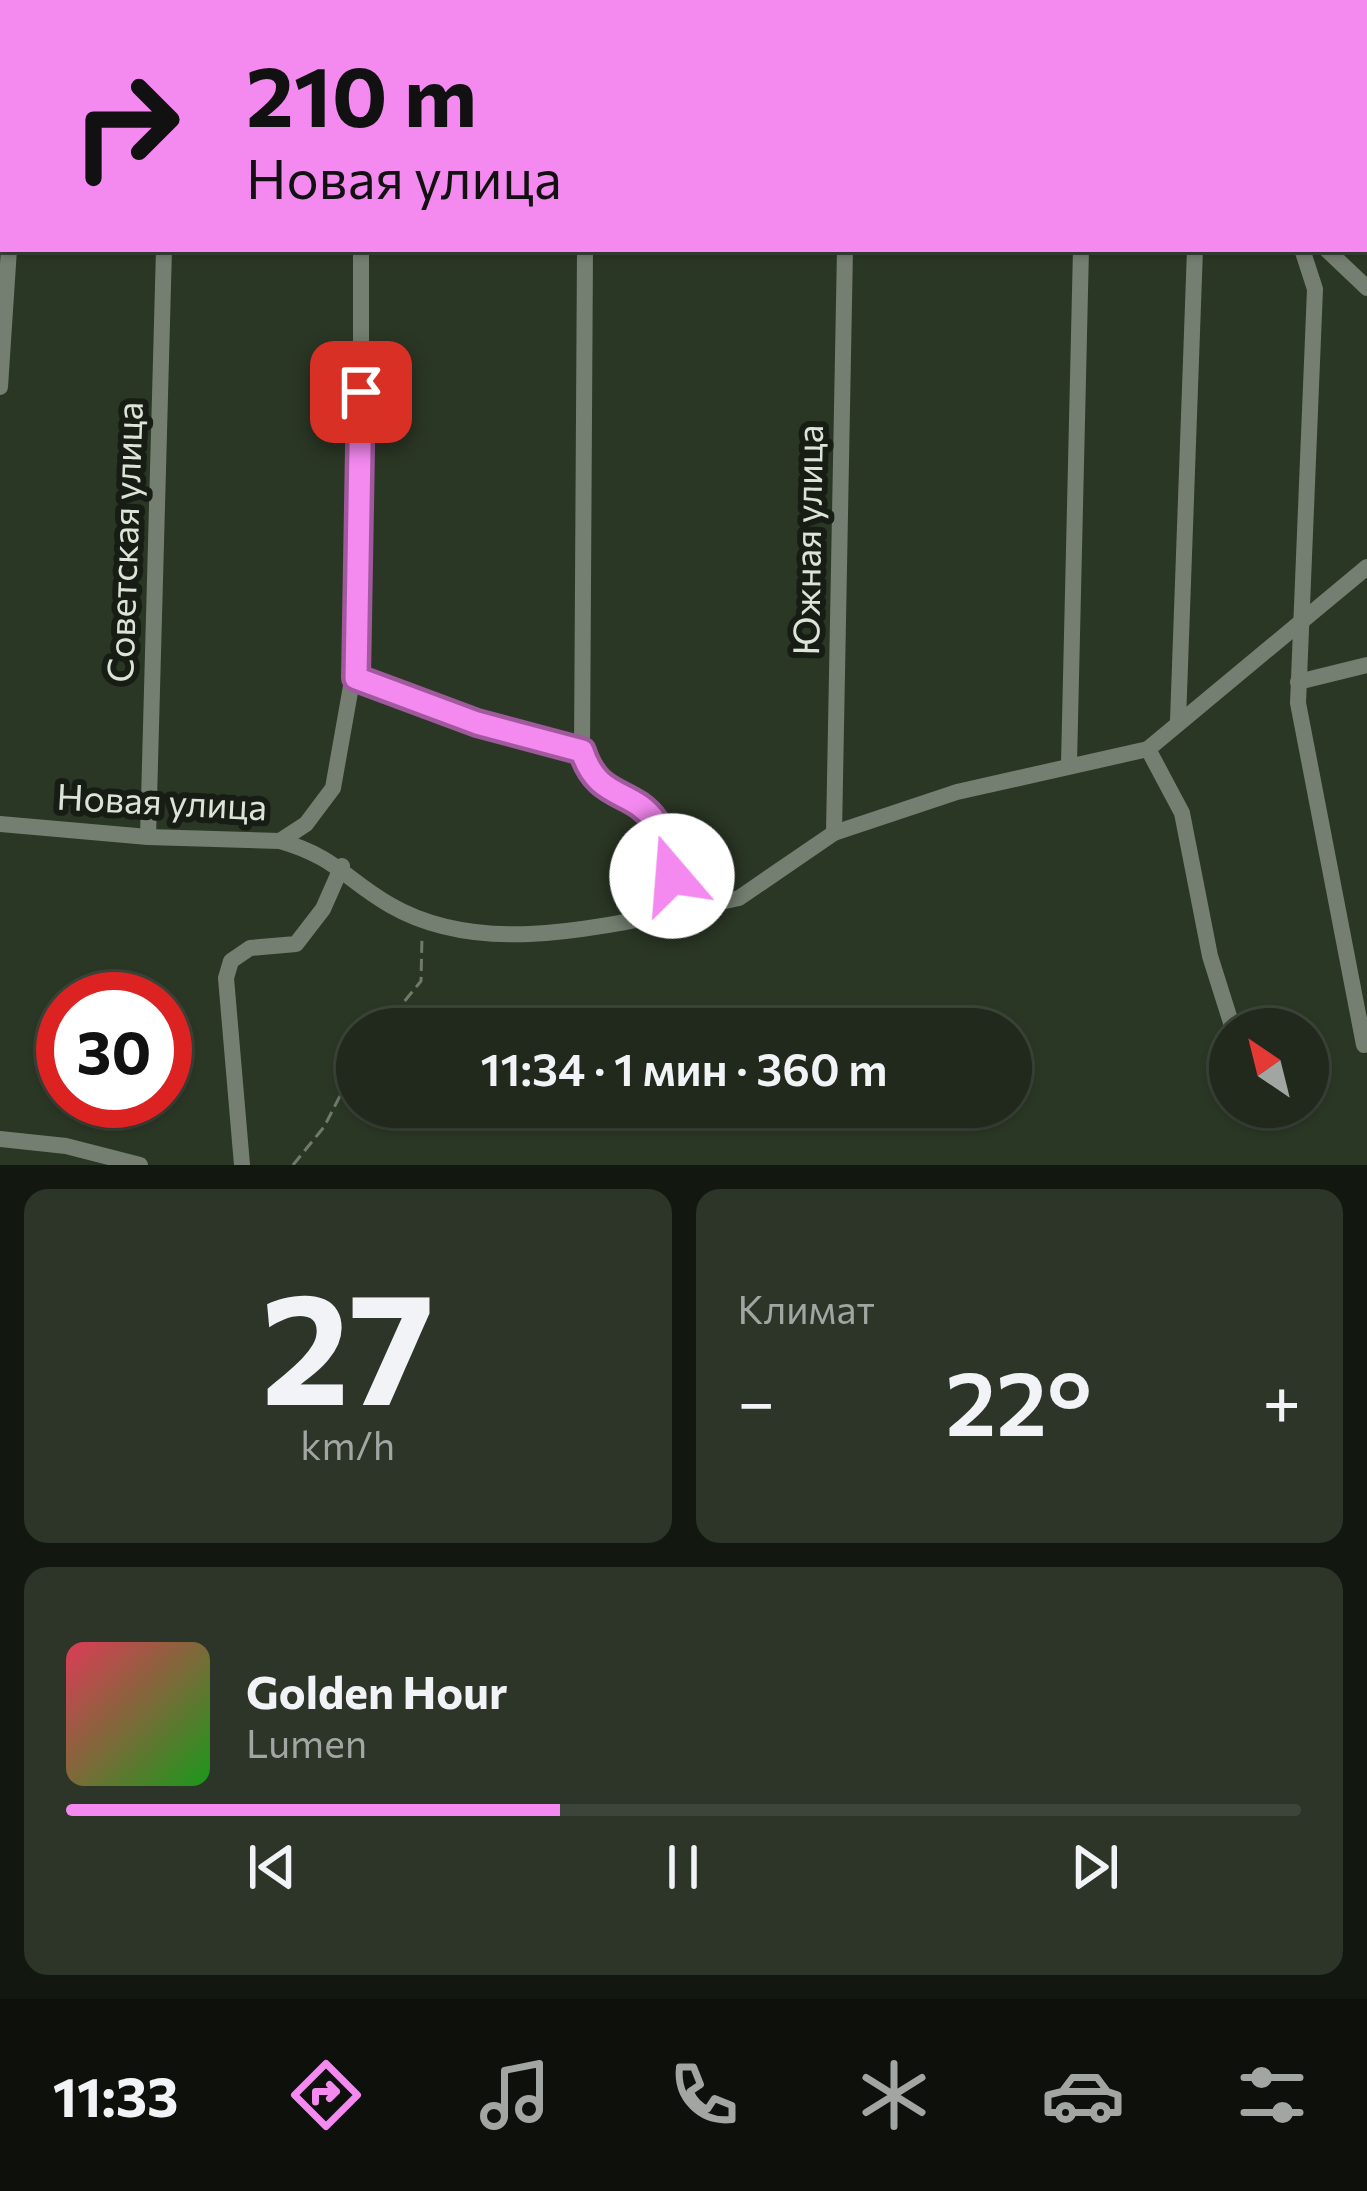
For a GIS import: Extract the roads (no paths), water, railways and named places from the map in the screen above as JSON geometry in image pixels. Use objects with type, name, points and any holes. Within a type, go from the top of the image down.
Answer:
[{"type":"street","points":[[0,387],[9,252]]},
{"type":"street","name":"Советская улица","points":[[148,837],[164,252]]},
{"type":"street","name":"Новая улица","points":[[0,824],[148,837],[280,841],[306,824],[333,788],[361,630],[361,252]]},
{"type":"street","points":[[585,252],[582,751],[590,777],[652,817],[665,841],[679,911]]},
{"type":"street","name":"Южная улица","points":[[834,833],[845,252]]},
{"type":"street","points":[[1070,764],[1081,252]]},
{"type":"street","points":[[1178,721],[1195,252]]},
{"type":"street","points":[[1303,252],[1315,289],[1298,682],[1364,1045]]},
{"type":"street","points":[[1329,252],[1367,288]]},
{"type":"street","points":[[280,841],[319,852],[390,905],[421,917],[514,935],[739,898],[834,833],[1070,764],[1148,748],[1367,567]]},
{"type":"street","points":[[1298,682],[1367,665]]},
{"type":"street","points":[[356,678],[477,723],[582,751]]},
{"type":"street","points":[[1148,748],[1182,813],[1210,956],[1226,1008]]},
{"type":"street","points":[[242,1165],[227,999],[230,961],[250,948],[296,944],[322,909],[342,866]]},
{"type":"street","points":[[0,1139],[65,1146],[140,1165]]}]
